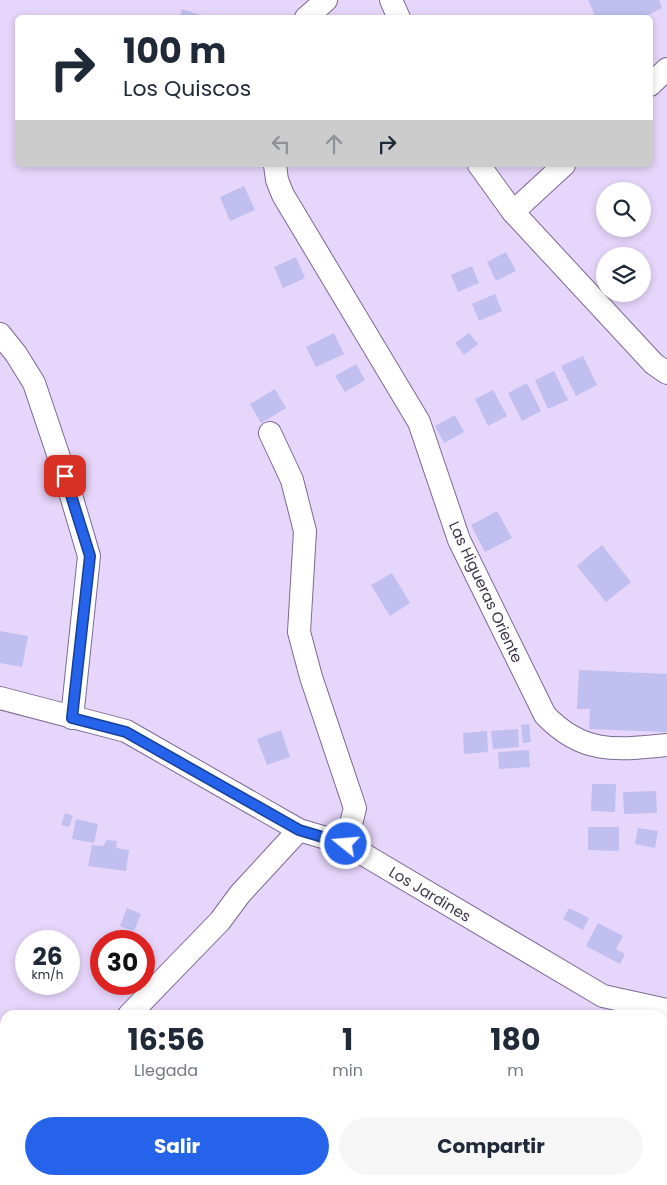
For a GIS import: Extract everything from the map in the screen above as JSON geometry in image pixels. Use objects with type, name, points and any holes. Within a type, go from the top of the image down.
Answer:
[{"type":"street","points":[[309,15],[326,0]]},
{"type":"street","points":[[391,0],[398,15]]},
{"type":"street","points":[[653,82],[667,69]]},
{"type":"street","name":"Las Higueras Oriente","points":[[275,167],[277,180],[283,195],[419,422],[459,540],[545,716],[568,735],[594,747],[622,750],[667,745]]},
{"type":"street","points":[[480,167],[513,212],[654,364],[667,373]]},
{"type":"street","points":[[513,212],[562,167]]},
{"type":"street","points":[[0,334],[16,354],[34,383],[90,556],[72,718]]},
{"type":"street","points":[[270,434],[292,480],[305,530],[299,632],[311,677],[355,808],[346,844]]},
{"type":"street","name":"Los Jardines","points":[[0,698],[126,732],[299,830],[346,844],[603,996],[667,1010]]},
{"type":"street","points":[[135,1010],[220,921],[240,894],[299,830]]},
{"type":"building","points":[[588,0],[659,0],[662,8],[648,15],[595,15]]},
{"type":"building","points":[[182,9],[200,15],[180,15]]},
{"type":"building","points":[[244,186],[255,210],[230,221],[220,197]]},
{"type":"building","points":[[506,252],[516,271],[496,281],[487,262]]},
{"type":"building","points":[[296,257],[305,278],[283,288],[274,267]]},
{"type":"building","points":[[472,266],[479,283],[458,292],[451,275]]},
{"type":"building","points":[[495,294],[502,311],[479,321],[472,304]]},
{"type":"building","points":[[334,333],[344,354],[316,367],[306,347]]},
{"type":"building","points":[[469,333],[478,344],[464,355],[455,343]]},
{"type":"building","points":[[583,356],[597,385],[576,396],[561,366]]},
{"type":"building","points":[[356,364],[365,380],[345,392],[335,376]]},
{"type":"building","points":[[554,371],[568,400],[548,409],[535,380]]},
{"type":"building","points":[[527,383],[541,411],[522,421],[508,393]]},
{"type":"building","points":[[275,389],[286,408],[261,423],[250,404]]},
{"type":"building","points":[[493,390],[507,416],[488,426],[475,399]]},
{"type":"building","points":[[455,415],[464,432],[444,443],[435,426]]},
{"type":"building","points":[[497,511],[512,538],[485,552],[471,525]]},
{"type":"building","points":[[602,545],[631,582],[606,602],[577,566]]},
{"type":"building","points":[[392,573],[410,603],[390,616],[371,585]]},
{"type":"building","points":[[0,631],[28,636],[22,667],[0,663]]},
{"type":"building","points":[[579,670],[667,674],[667,732],[589,729],[590,709],[577,709]]},
{"type":"building","points":[[529,724],[531,742],[523,743],[521,725]]},
{"type":"building","points":[[518,729],[519,747],[493,749],[491,731]]},
{"type":"building","points":[[281,730],[290,757],[267,765],[257,739]]},
{"type":"building","points":[[487,731],[488,752],[464,754],[463,733]]},
{"type":"building","points":[[529,750],[530,767],[499,769],[498,752]]},
{"type":"building","points":[[592,784],[616,784],[615,812],[591,811]]},
{"type":"building","points":[[656,791],[657,813],[624,814],[623,792]]},
{"type":"building","points":[[65,813],[73,816],[69,827],[61,825]]},
{"type":"building","points":[[76,819],[98,824],[94,843],[72,839]]},
{"type":"building","points":[[588,827],[619,827],[619,851],[588,850]]},
{"type":"building","points":[[638,828],[658,831],[655,848],[635,844]]},
{"type":"building","points":[[107,840],[117,841],[116,848],[129,850],[126,871],[88,866],[92,845],[103,846]]},
{"type":"building","points":[[127,908],[141,914],[134,930],[120,926]]},
{"type":"building","points":[[569,908],[589,918],[583,930],[563,919]]},
{"type":"building","points":[[598,923],[623,936],[616,949],[625,954],[620,964],[586,946]]},
{"type":"route","points":[[65,476],[90,556],[72,718],[126,732],[299,830],[346,844]]}]
